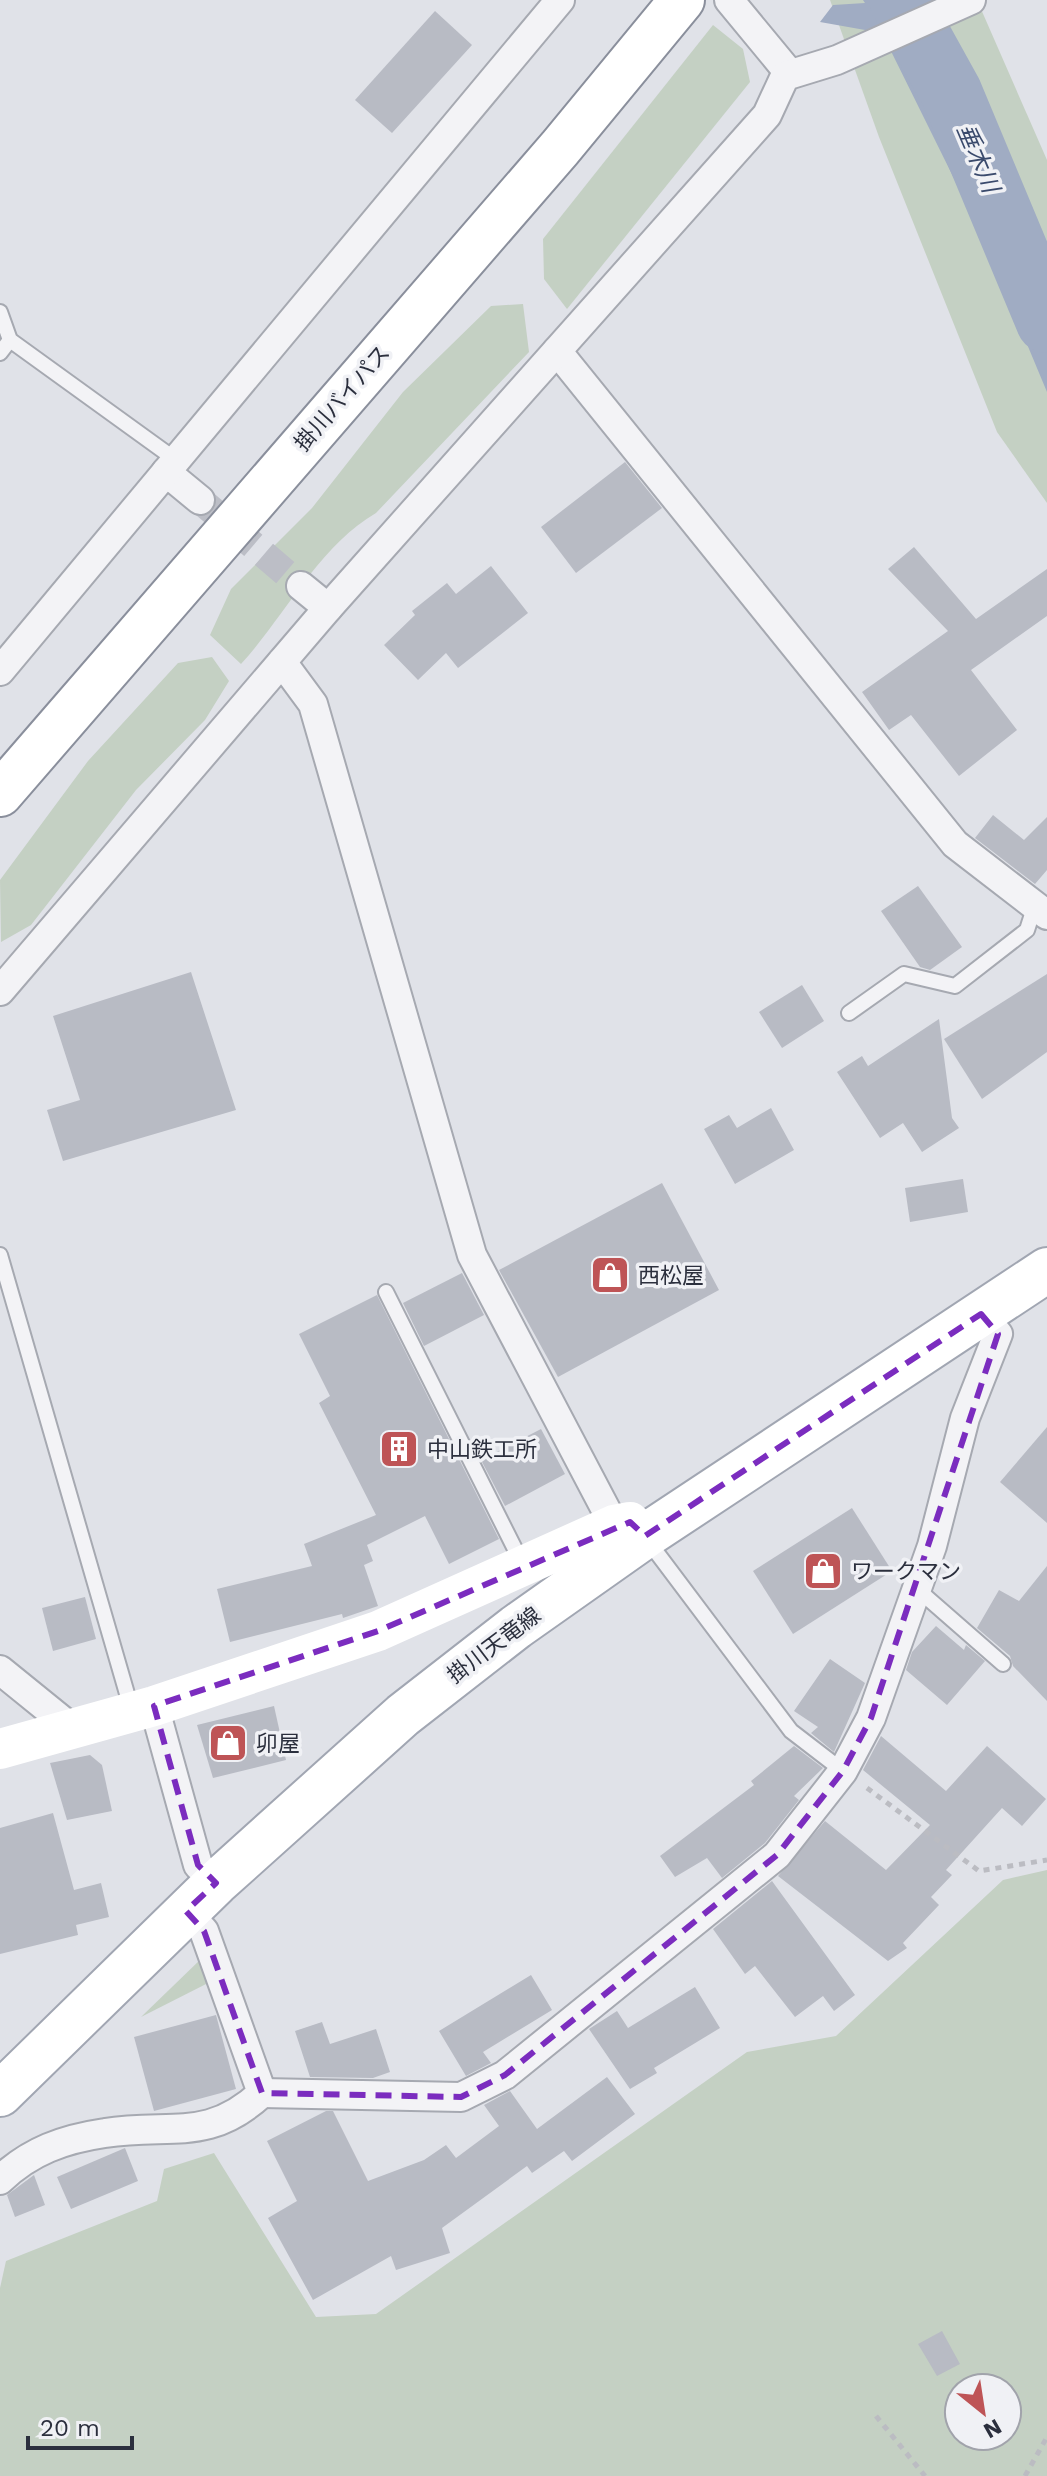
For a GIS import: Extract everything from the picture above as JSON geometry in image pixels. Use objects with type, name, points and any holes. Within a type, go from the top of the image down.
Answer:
[{"type":"main road","name":"掛川バイパス","points":[[0,794],[560,148],[679,5]]},
{"type":"main road","points":[[0,768],[99,679]]},
{"type":"main road","points":[[0,829],[99,679]]},
{"type":"main road","name":"掛川天竜線","points":[[0,2094],[201,1897],[403,1715],[516,1627],[629,1530],[981,1314],[1047,1270]]},
{"type":"street","points":[[0,671],[560,0]]},
{"type":"street","points":[[729,0],[790,74]]},
{"type":"street","points":[[0,991],[328,608],[767,115],[785,76],[837,60],[963,4]]},
{"type":"street","points":[[557,351],[955,844],[1041,910]]},
{"type":"street","points":[[171,466],[200,500]]},
{"type":"street","points":[[301,586],[328,608]]},
{"type":"street","points":[[0,1749],[143,1709],[378,1631],[522,1564],[629,1530],[472,1255],[313,704],[282,662]]},
{"type":"street","points":[[0,2180],[34,2152],[106,2132],[183,2131],[223,2121],[243,2111],[262,2093],[461,2097],[505,2075],[777,1855],[843,1771],[871,1718],[932,1546],[965,1418],[998,1334],[981,1314]]},
{"type":"street","points":[[0,1670],[74,1730]]},
{"type":"street","points":[[143,1709],[198,1865],[204,1931],[262,2093]]},
{"type":"lane","points":[[0,312],[10,340],[171,466]]},
{"type":"lane","points":[[0,353],[10,340]]},
{"type":"lane","points":[[849,1013],[904,974],[955,986],[1027,930],[1041,910]]},
{"type":"lane","points":[[0,1255],[143,1709]]},
{"type":"lane","points":[[386,1292],[522,1564]]},
{"type":"lane","points":[[629,1530],[791,1731],[843,1771]]},
{"type":"lane","points":[[916,1588],[1003,1664]]},
{"type":"path","points":[[843,1771],[979,1871],[1047,1860]]},
{"type":"path","points":[[876,2416],[925,2476]]},
{"type":"path","points":[[1025,2476],[1047,2437]]},
{"type":"highlighted area","points":[[981,1314],[998,1334],[871,1718],[843,1771],[777,1855],[505,2075],[461,2097],[262,2093],[204,1931],[186,1911],[216,1883],[198,1865],[154,1706],[378,1631],[630,1522],[645,1536]]},
{"type":"green space","points":[[830,0],[977,0],[1047,160],[1047,503],[997,432],[879,137]]},
{"type":"green space","points":[[713,25],[743,49],[750,82],[567,309],[544,279],[543,239]]},
{"type":"green space","points":[[523,304],[529,352],[376,513],[337,544],[241,664],[210,635],[231,589],[312,508],[403,392],[491,306]]},
{"type":"green space","points":[[212,657],[229,681],[205,720],[136,790],[31,925],[1,942],[0,880],[88,761],[178,663]]},
{"type":"green space","points":[[1047,1870],[1047,2476],[0,2476],[0,2288],[6,2261],[157,2201],[164,2169],[214,2153],[316,2317],[376,2314],[747,2052],[836,2036],[1003,1880]]},
{"type":"green space","points":[[202,1958],[212,1981],[141,2017]]},
{"type":"water","points":[[863,0],[908,0],[1047,315],[1047,392],[978,227],[882,33],[820,22],[833,5],[865,3]]},
{"type":"building","points":[[435,11],[472,45],[392,133],[355,100]]},
{"type":"building","points":[[625,462],[662,508],[576,573],[541,527]]},
{"type":"building","points":[[914,547],[976,619],[1047,569],[1047,616],[971,670],[1017,730],[959,776],[911,715],[889,730],[862,692],[948,631],[888,569]]},
{"type":"building","points":[[491,566],[528,613],[458,668],[446,653],[418,680],[384,645],[415,615],[412,611],[447,583],[456,594]]},
{"type":"building","points":[[993,815],[1024,840],[1047,817],[1047,870],[1035,884],[975,838]]},
{"type":"building","points":[[918,886],[962,947],[930,970],[920,967],[881,911]]},
{"type":"building","points":[[191,972],[236,1110],[63,1161],[47,1110],[80,1100],[53,1016]]},
{"type":"building","points":[[1047,974],[1047,1052],[982,1099],[944,1039]]},
{"type":"building","points":[[802,985],[824,1021],[782,1048],[759,1012]]},
{"type":"building","points":[[939,1019],[952,1118],[959,1128],[922,1152],[903,1123],[880,1138],[837,1072],[862,1056],[868,1066]]},
{"type":"building","points":[[771,1108],[794,1150],[735,1184],[704,1129],[729,1115],[737,1128]]},
{"type":"building","points":[[963,1179],[968,1212],[910,1222],[905,1188]]},
{"type":"building","points":[[662,1183],[719,1290],[558,1377],[499,1270]]},
{"type":"building","points":[[462,1273],[484,1315],[424,1346],[403,1303]]},
{"type":"building","name":"中山鉄工所","points":[[377,1295],[499,1539],[449,1564],[425,1516],[367,1545],[373,1561],[364,1565],[378,1606],[343,1618],[342,1614],[230,1642],[217,1589],[312,1566],[304,1544],[376,1515],[319,1403],[330,1396],[299,1334]]},
{"type":"building","points":[[1047,1427],[1047,1523],[1000,1482]]},
{"type":"building","points":[[541,1429],[565,1474],[505,1506],[481,1460]]},
{"type":"building","points":[[852,1508],[892,1571],[793,1634],[753,1571]]},
{"type":"building","points":[[1047,1566],[1047,1701],[1013,1666],[1010,1656],[977,1628],[999,1590],[1019,1601]]},
{"type":"building","points":[[85,1597],[96,1639],[53,1651],[42,1608]]},
{"type":"building","points":[[936,1626],[964,1650],[966,1645],[985,1661],[947,1705],[906,1670],[912,1652]]},
{"type":"building","points":[[830,1659],[865,1683],[834,1752],[811,1733],[818,1727],[794,1711]]},
{"type":"building","points":[[274,1706],[286,1760],[213,1778],[197,1725]]},
{"type":"building","points":[[881,1736],[946,1791],[987,1746],[1046,1799],[1022,1826],[1002,1808],[946,1870],[952,1875],[931,1897],[939,1905],[903,1943],[907,1948],[888,1961],[778,1876],[825,1821],[886,1870],[930,1825],[863,1770]]},
{"type":"building","points":[[794,1746],[823,1768],[794,1796],[799,1800],[765,1843],[722,1878],[707,1858],[675,1877],[660,1856],[754,1785],[751,1781]]},
{"type":"building","points":[[90,1755],[102,1765],[112,1811],[67,1820],[50,1763]]},
{"type":"building","points":[[53,1813],[74,1890],[101,1883],[109,1917],[76,1925],[78,1935],[0,1954],[0,1828]]},
{"type":"building","points":[[772,1881],[855,1995],[834,2011],[823,1996],[795,2017],[755,1966],[745,1974],[713,1929]]},
{"type":"building","points":[[531,1975],[552,2010],[483,2052],[491,2063],[466,2076],[439,2031]]},
{"type":"building","points":[[695,1987],[720,2028],[654,2068],[657,2073],[630,2089],[589,2029],[617,2011],[628,2028]]},
{"type":"building","points":[[216,2015],[236,2089],[154,2111],[134,2037]]},
{"type":"building","points":[[322,2022],[330,2044],[376,2029],[390,2072],[373,2078],[310,2077],[295,2031]]},
{"type":"building","points":[[607,2077],[635,2114],[572,2161],[564,2151],[532,2173],[527,2166],[442,2228],[450,2253],[396,2270],[391,2256],[313,2300],[268,2218],[297,2201],[267,2141],[326,2111],[333,2111],[368,2181],[424,2160],[446,2145],[456,2158],[499,2126],[484,2105],[510,2091],[537,2129]]},
{"type":"building","points":[[125,2148],[138,2181],[71,2209],[57,2177]]},
{"type":"building","points":[[34,2175],[45,2205],[15,2217],[7,2195]]},
{"type":"building","points":[[942,2331],[960,2364],[937,2376],[918,2344]]},
{"type":"waterway","name":"垂木川","points":[[900,0],[951,92],[1047,322]]},
{"type":"tunnel","points":[[200,500],[301,586]]},
{"type":"place","name":"西松屋","points":[[610,1275]]},
{"type":"place","name":"中山鉄工所","points":[[399,1449]]},
{"type":"place","name":"ワークマン","points":[[823,1571]]},
{"type":"place","name":"卯屋","points":[[228,1743]]}]
